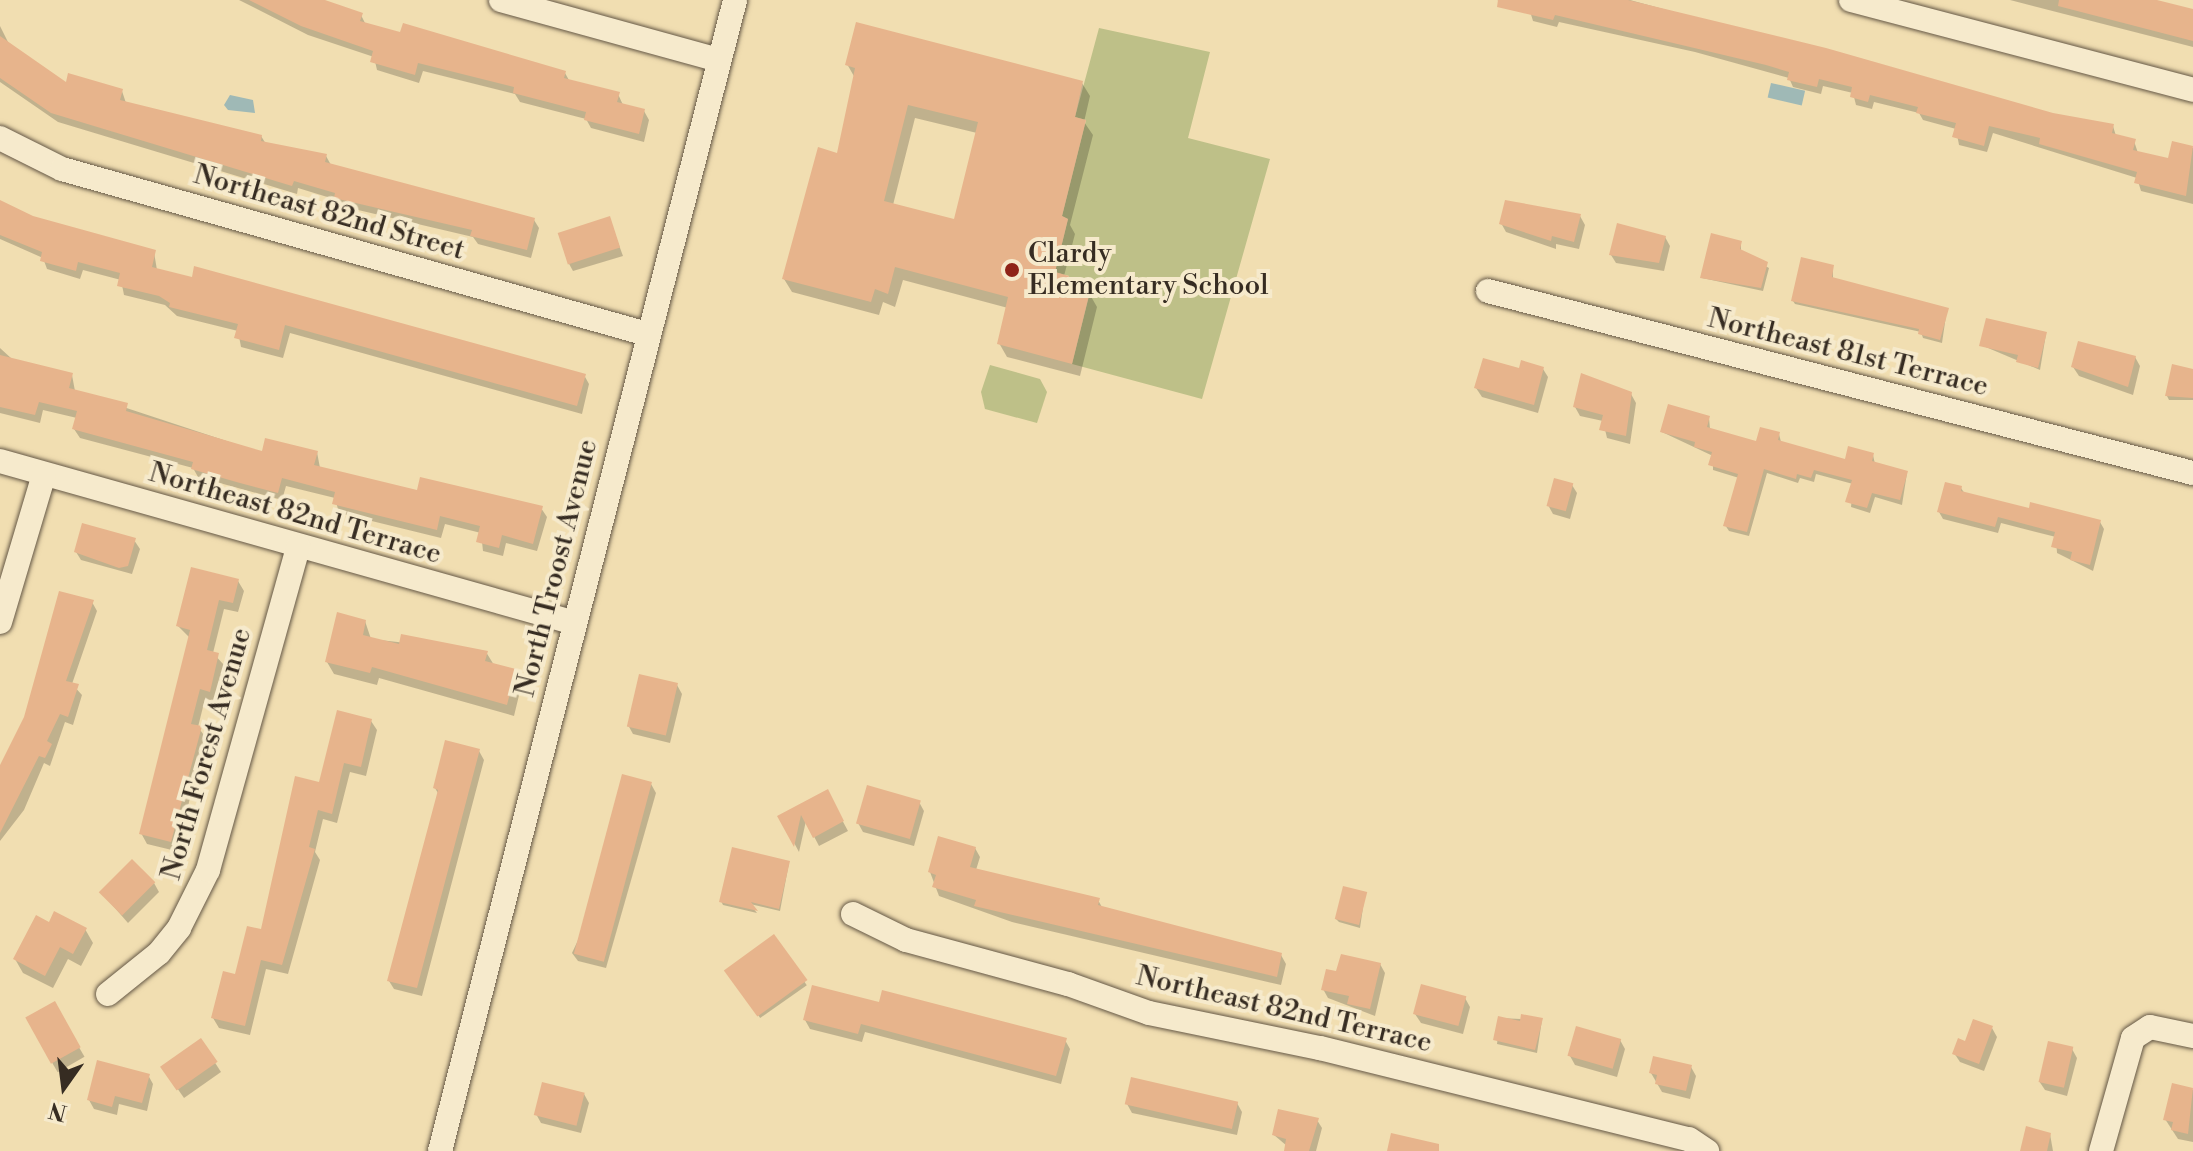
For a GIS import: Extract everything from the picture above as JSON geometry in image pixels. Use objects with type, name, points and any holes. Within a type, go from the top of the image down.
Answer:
[{"type":"street","points":[[501,0],[719,60]]},
{"type":"street","name":"North Troost Avenue","points":[[440,1151],[735,0]]},
{"type":"street","points":[[1851,0],[2193,90]]},
{"type":"street","name":"Northeast 82nd Street","points":[[0,138],[62,169],[647,334]]},
{"type":"street","name":"Northeast 81st Terrace","points":[[1488,291],[2193,473]]},
{"type":"street","name":"Northeast 82nd Terrace","points":[[0,461],[575,623]]},
{"type":"street","points":[[0,622],[44,474]]},
{"type":"street","name":"North Forest Avenue","points":[[108,994],[159,953],[200,890],[298,547]]},
{"type":"street","name":"Northeast 82nd Terrace","points":[[853,914],[906,940],[1068,984],[1149,1013],[1320,1048],[1707,1149]]},
{"type":"street","points":[[2101,1151],[2133,1038],[2150,1027],[2193,1036]]},
{"type":"green space","points":[[1099,28],[1210,52],[1188,138],[1270,159],[1202,399],[1072,364],[1090,292],[1066,284],[1069,276],[1055,272],[1068,219],[1062,216],[1086,120],[1075,117]]},
{"type":"green space","points":[[990,365],[1040,379],[1047,392],[1037,423],[985,409],[981,392]]},
{"type":"water","points":[[1771,83],[1805,91],[1802,105],[1768,98]]},
{"type":"water","points":[[230,95],[253,100],[255,113],[228,110],[224,105]]},
{"type":"building","points":[[249,0],[325,0],[363,13],[360,21],[400,32],[403,23],[566,71],[564,78],[620,92],[617,102],[645,109],[639,134],[584,120],[586,112],[513,93],[514,87],[418,63],[415,75],[370,62],[373,51],[301,26]]},
{"type":"building","points":[[1498,0],[1628,0],[1826,48],[2053,113],[2114,124],[2112,133],[2136,139],[2133,150],[2168,158],[2172,141],[2193,146],[2186,196],[2134,183],[2137,172],[2039,144],[2040,138],[1989,126],[1984,146],[1952,137],[1956,123],[1916,113],[1918,107],[1870,95],[1868,102],[1850,97],[1852,87],[1819,79],[1817,87],[1787,80],[1789,72],[1766,65],[1555,15],[1553,20],[1497,7]]},
{"type":"building","points":[[2059,0],[2157,0],[2193,9],[2193,41],[2058,6]]},
{"type":"building","name":"Clardy Elementary School","points":[[856,22],[1083,81],[1075,117],[1086,120],[1062,216],[1068,219],[1055,272],[1069,276],[1066,284],[1090,291],[1072,364],[997,344],[1008,297],[895,267],[888,294],[875,289],[871,302],[782,279],[818,147],[837,153],[855,68],[845,65]],"holes":[[[908,105],[978,122],[954,219],[884,201]]]},
{"type":"building","points":[[0,36],[66,82],[68,73],[123,89],[120,100],[262,135],[261,141],[327,154],[325,162],[535,218],[527,250],[470,236],[472,230],[334,198],[335,193],[294,181],[292,186],[51,113],[0,78]]},
{"type":"building","points":[[0,200],[33,216],[156,250],[152,267],[192,277],[194,266],[586,374],[577,406],[285,325],[279,350],[234,338],[238,324],[169,307],[170,303],[159,296],[117,286],[120,273],[78,262],[76,271],[40,261],[42,252],[0,235]]},
{"type":"building","points":[[1505,200],[1581,214],[1574,242],[1552,236],[1551,241],[1499,224]]},
{"type":"building","points":[[610,216],[620,247],[568,264],[558,233]]},
{"type":"building","points":[[1617,223],[1666,236],[1659,263],[1609,255]]},
{"type":"building","points":[[1711,233],[1742,241],[1740,249],[1768,262],[1761,288],[1700,278]]},
{"type":"building","points":[[1801,257],[1834,265],[1832,277],[1949,308],[1940,340],[1918,334],[1919,329],[1791,301]]},
{"type":"building","points":[[1986,318],[2047,332],[2038,368],[2016,362],[2018,355],[1979,346]]},
{"type":"building","points":[[2078,341],[2136,356],[2128,387],[2071,367]]},
{"type":"building","points":[[0,355],[73,373],[69,388],[128,403],[126,411],[262,451],[265,438],[318,451],[314,465],[417,490],[420,477],[543,506],[533,544],[502,535],[499,548],[476,542],[480,526],[440,516],[437,530],[332,504],[335,492],[282,478],[278,493],[191,469],[193,462],[72,429],[77,411],[39,402],[35,415],[0,407]]},
{"type":"building","points":[[1483,358],[1519,368],[1521,360],[1544,367],[1534,405],[1474,388]]},
{"type":"building","points":[[2172,364],[2193,369],[2193,398],[2165,396]]},
{"type":"building","points":[[1581,373],[1632,392],[1626,436],[1599,430],[1603,415],[1573,407]]},
{"type":"building","points":[[1668,404],[1710,416],[1707,427],[1756,441],[1760,427],[1780,432],[1778,440],[1845,459],[1848,446],[1874,453],[1872,461],[1908,471],[1900,500],[1872,493],[1867,508],[1845,502],[1852,480],[1814,470],[1811,478],[1797,474],[1796,479],[1764,469],[1747,532],[1723,526],[1738,474],[1708,465],[1712,452],[1694,447],[1695,442],[1660,432]]},
{"type":"building","points":[[1554,478],[1573,483],[1566,511],[1546,506]]},
{"type":"building","points":[[1945,482],[1962,486],[1961,491],[2029,508],[2030,502],[2101,520],[2090,565],[2070,560],[2072,552],[2051,547],[2055,532],[1998,517],[1995,527],[1937,512]]},
{"type":"building","points":[[82,523],[136,538],[128,566],[119,568],[74,552]]},
{"type":"building","points":[[191,567],[239,579],[233,603],[219,600],[207,650],[219,653],[210,692],[200,689],[191,724],[202,726],[171,842],[139,834],[190,630],[176,626]]},
{"type":"building","points":[[59,591],[94,600],[66,681],[79,684],[68,717],[60,714],[47,741],[52,744],[45,758],[39,756],[0,833],[0,765],[24,717]]},
{"type":"building","points":[[337,612],[366,620],[363,635],[399,644],[401,634],[488,651],[485,661],[516,669],[507,705],[372,667],[370,673],[325,662]]},
{"type":"building","points":[[639,674],[678,683],[666,736],[627,727]]},
{"type":"building","points":[[337,710],[372,719],[361,767],[344,763],[332,814],[318,810],[309,847],[315,849],[282,965],[261,960],[245,1026],[211,1018],[223,971],[235,974],[247,926],[261,929],[295,776],[319,782]]},
{"type":"building","points":[[445,740],[480,749],[417,988],[387,981],[438,790],[433,788]]},
{"type":"building","points":[[622,774],[652,782],[604,962],[574,954]]},
{"type":"building","points":[[867,785],[921,800],[910,839],[856,823]]},
{"type":"building","points":[[828,789],[844,821],[813,838],[801,815],[794,847],[777,816]]},
{"type":"building","points":[[938,836],[976,847],[970,867],[1100,898],[1098,905],[1282,953],[1277,977],[974,906],[976,900],[932,887],[936,875],[928,872]]},
{"type":"building","points":[[732,847],[790,861],[779,909],[751,902],[758,911],[719,902]]},
{"type":"building","points":[[132,859],[155,882],[122,916],[99,892]]},
{"type":"building","points":[[1343,886],[1367,892],[1359,925],[1335,919]]},
{"type":"building","points":[[54,911],[87,928],[73,954],[60,947],[45,976],[13,959],[36,915],[49,922]]},
{"type":"building","points":[[774,934],[808,980],[757,1017],[724,970]]},
{"type":"building","points":[[1341,954],[1381,963],[1370,1009],[1347,1004],[1349,996],[1321,990],[1326,969],[1336,971]]},
{"type":"building","points":[[1421,984],[1466,996],[1458,1026],[1413,1014]]},
{"type":"building","points":[[812,985],[879,1002],[882,990],[1067,1038],[1056,1076],[861,1024],[858,1034],[803,1020]]},
{"type":"building","points":[[55,1001],[81,1047],[51,1064],[25,1017]]},
{"type":"building","points":[[1521,1014],[1543,1018],[1535,1050],[1493,1040],[1498,1016],[1520,1021]]},
{"type":"building","points":[[1973,1019],[1993,1026],[1979,1064],[1952,1054],[1958,1038],[1965,1041]]},
{"type":"building","points":[[1576,1026],[1621,1039],[1613,1069],[1567,1056]]},
{"type":"building","points":[[201,1038],[218,1062],[177,1090],[160,1067]]},
{"type":"building","points":[[2048,1041],[2073,1047],[2064,1088],[2039,1082]]},
{"type":"building","points":[[1653,1056],[1692,1065],[1686,1091],[1655,1084],[1657,1075],[1649,1073]]},
{"type":"building","points":[[97,1060],[150,1074],[142,1103],[115,1096],[112,1107],[87,1100]]},
{"type":"building","points":[[1131,1077],[1238,1102],[1232,1129],[1125,1104]]},
{"type":"building","points":[[542,1082],[585,1093],[576,1126],[534,1115]]},
{"type":"building","points":[[2172,1083],[2193,1088],[2188,1134],[2171,1130],[2173,1122],[2163,1120]]},
{"type":"building","points":[[1278,1109],[1319,1118],[1309,1151],[1284,1151],[1286,1139],[1272,1135]]},
{"type":"building","points":[[2026,1126],[2051,1133],[2047,1151],[2020,1151]]},
{"type":"building","points":[[1391,1133],[1439,1144],[1439,1151],[1387,1151]]},
{"type":"place","name":"Clardy Elementary School","points":[[1012,270]]}]
